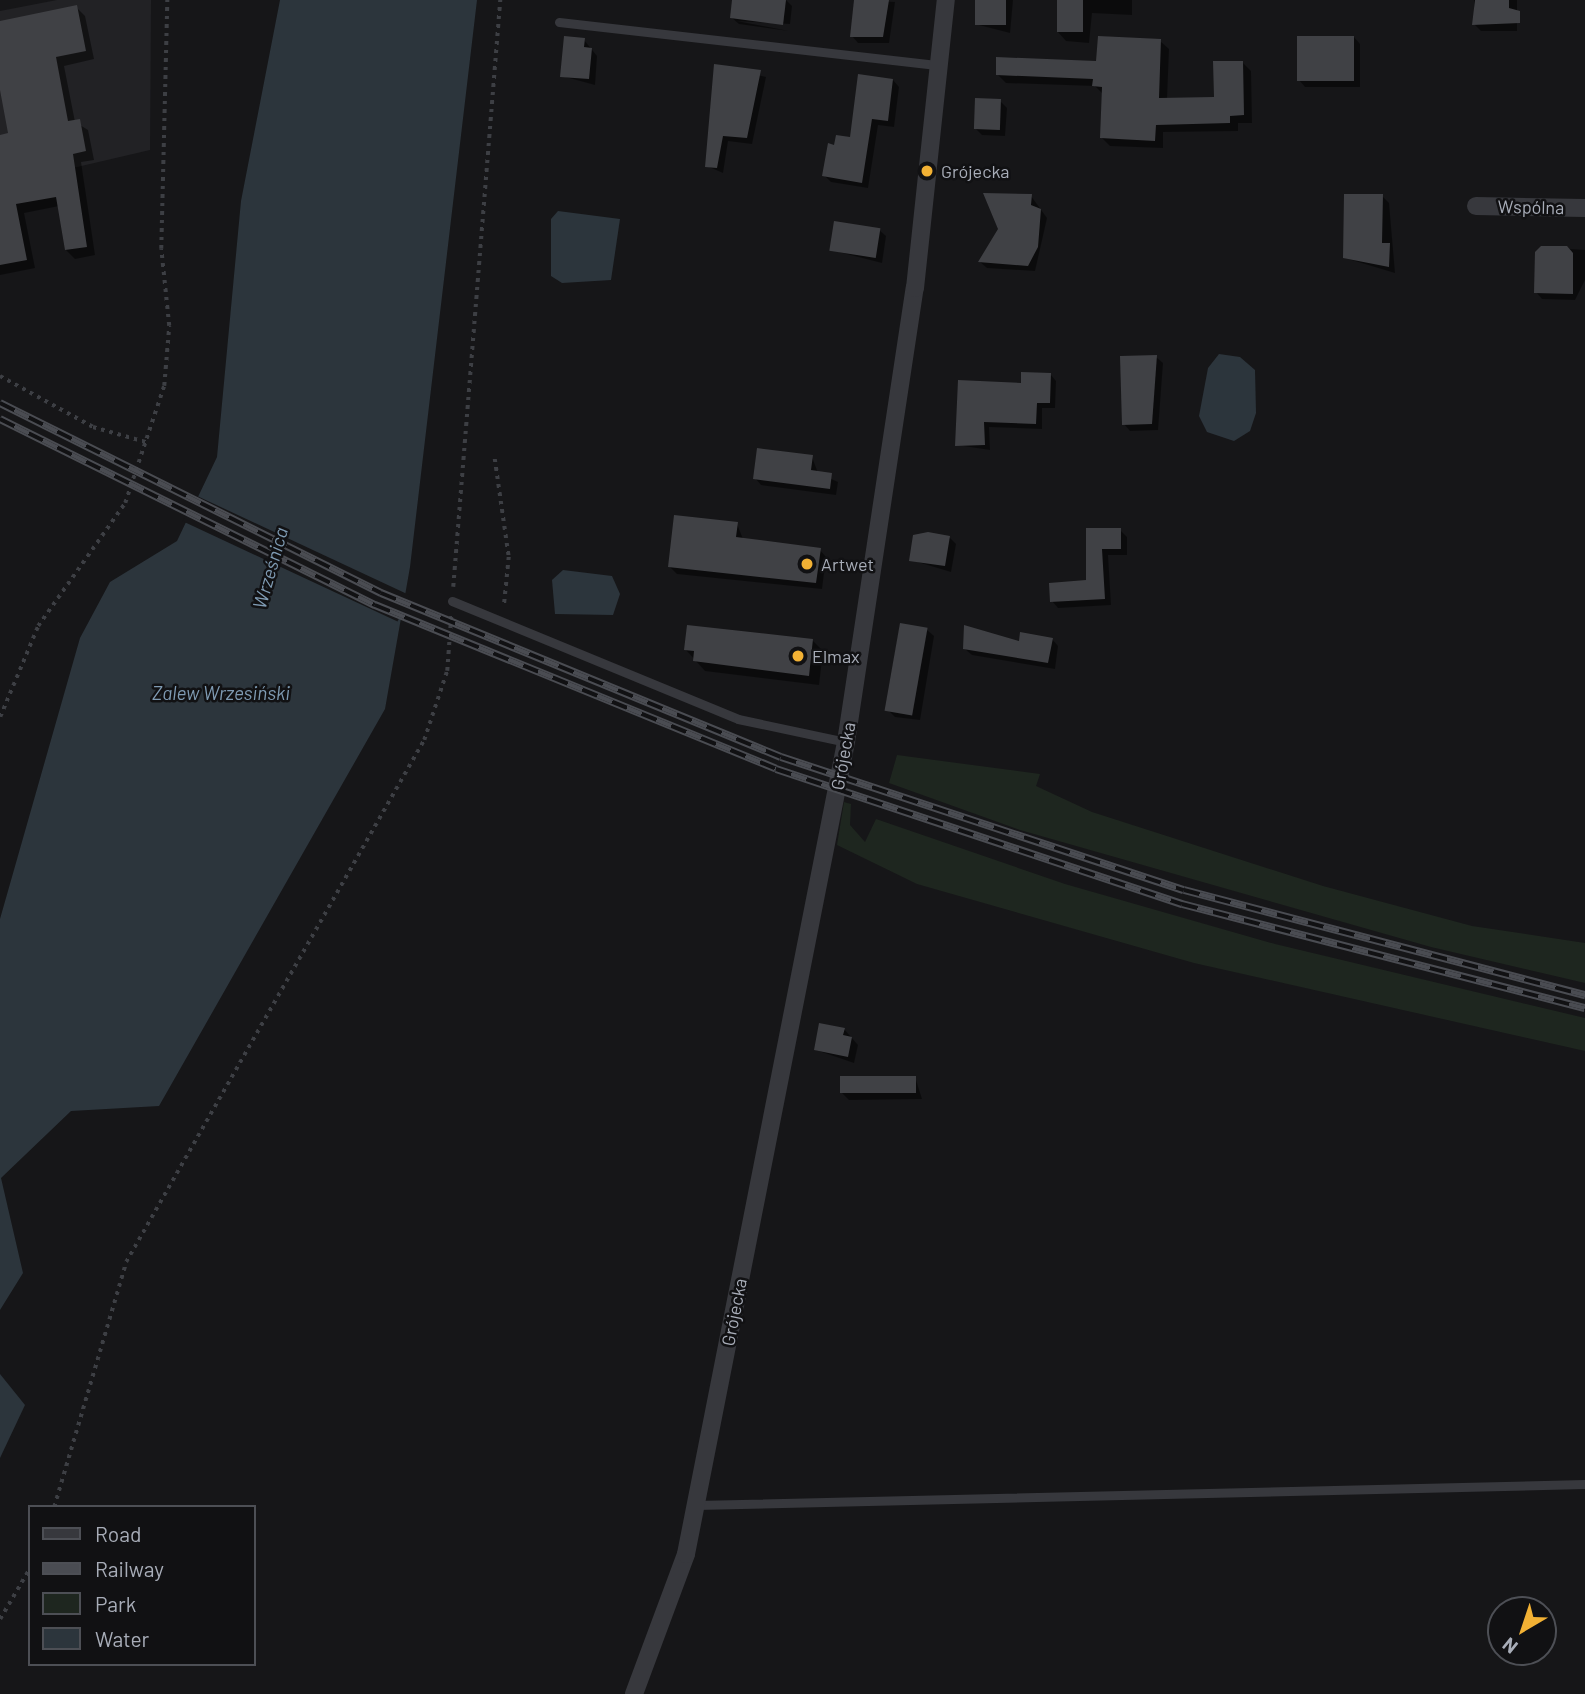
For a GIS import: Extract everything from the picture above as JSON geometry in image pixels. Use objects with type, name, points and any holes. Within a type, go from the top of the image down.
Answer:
[{"type":"street","name":"Grójecka","points":[[634,1694],[686,1554],[846,743],[915,288],[946,0]]},
{"type":"street","name":"Wspólna","points":[[1476,206],[1585,208]]},
{"type":"lane","points":[[559,22],[939,65]]},
{"type":"lane","points":[[452,601],[738,719],[846,743]]},
{"type":"lane","points":[[696,1505],[1585,1484]]},
{"type":"path","points":[[0,717],[38,626],[125,503],[149,443],[169,326],[161,249],[167,0]]},
{"type":"path","points":[[55,1505],[126,1262],[424,740],[447,671],[500,0]]},
{"type":"path","points":[[0,376],[93,427],[149,443]]},
{"type":"path","points":[[495,459],[509,558],[500,623]]},
{"type":"path","points":[[0,1619],[28,1571]]},
{"type":"shaded area","points":[[57,0],[151,0],[150,150],[0,185],[0,11]]},
{"type":"green space","points":[[897,755],[1040,774],[1036,786],[1092,812],[1323,886],[1472,926],[1585,943],[1585,983],[1431,947],[1020,830],[889,783]]},
{"type":"green space","points":[[844,802],[851,804],[850,825],[865,842],[876,819],[1065,884],[1275,944],[1585,1018],[1585,1051],[1194,963],[917,884],[837,845]]},
{"type":"water","name":"Zalew Wrzesiński","points":[[280,0],[477,0],[410,567],[385,709],[159,1106],[71,1111],[1,1178],[23,1273],[0,1310],[0,919],[80,638],[110,582],[177,541],[217,457],[241,201]]},
{"type":"water","points":[[558,211],[620,219],[611,280],[562,283],[551,276],[551,219]]},
{"type":"water","points":[[1219,354],[1240,357],[1255,370],[1256,413],[1250,431],[1234,441],[1207,432],[1199,416],[1208,368]]},
{"type":"water","points":[[563,570],[612,576],[620,594],[613,615],[555,614],[552,580]]},
{"type":"water","points":[[0,1374],[25,1405],[0,1458]]},
{"type":"pier","points":[[195,495],[410,595],[398,621],[183,521]]},
{"type":"building","points":[[732,0],[786,0],[783,25],[730,18]]},
{"type":"building","points":[[854,0],[889,0],[883,37],[850,37]]},
{"type":"building","points":[[975,0],[1006,0],[1006,25],[975,25]]},
{"type":"building","points":[[1057,0],[1083,0],[1083,32],[1057,32]]},
{"type":"building","points":[[1475,0],[1509,0],[1509,8],[1520,11],[1520,23],[1472,25]]},
{"type":"building","points":[[77,5],[86,51],[56,57],[68,121],[80,119],[86,151],[73,154],[87,247],[65,250],[56,197],[16,204],[27,260],[0,265],[0,135],[8,133],[0,90],[0,21]]},
{"type":"building","points":[[564,36],[585,38],[584,47],[592,48],[589,79],[560,77]]},
{"type":"building","points":[[1098,36],[1161,39],[1159,98],[1214,97],[1213,61],[1243,61],[1244,115],[1230,116],[1230,123],[1156,125],[1155,141],[1100,138],[1102,87],[1092,86],[1093,79],[996,75],[996,57],[1096,61]]},
{"type":"building","points":[[1297,36],[1354,36],[1354,81],[1297,81]]},
{"type":"building","points":[[714,64],[761,70],[747,138],[723,136],[717,168],[705,167]]},
{"type":"building","points":[[858,74],[893,79],[888,121],[872,119],[862,183],[822,176],[828,143],[834,145],[836,135],[850,137]]},
{"type":"building","points":[[975,98],[1001,99],[1000,130],[974,129]]},
{"type":"building","points":[[983,193],[1032,194],[1031,205],[1041,209],[1038,247],[1028,266],[978,262],[998,229]]},
{"type":"building","points":[[1344,194],[1383,194],[1382,243],[1390,243],[1389,267],[1343,258]]},
{"type":"building","points":[[834,221],[880,228],[876,258],[829,251]]},
{"type":"building","points":[[1541,246],[1567,246],[1573,253],[1573,294],[1534,293],[1535,252]]},
{"type":"building","points":[[1157,355],[1152,424],[1122,425],[1120,356]]},
{"type":"building","points":[[1021,372],[1051,373],[1050,403],[1037,403],[1036,424],[984,422],[985,445],[955,446],[958,380],[1021,383]]},
{"type":"building","points":[[757,448],[813,455],[811,470],[832,473],[830,489],[753,479]]},
{"type":"building","points":[[674,515],[738,522],[736,537],[821,548],[816,583],[668,567]]},
{"type":"building","points":[[1086,528],[1121,528],[1121,549],[1102,549],[1105,599],[1050,602],[1049,583],[1086,580]]},
{"type":"building","points":[[928,532],[950,536],[945,566],[909,561],[913,535]]},
{"type":"building","points":[[900,623],[928,628],[912,716],[885,711]]},
{"type":"building","points":[[687,625],[813,639],[809,676],[693,661],[694,651],[684,650]]},
{"type":"building","points":[[964,625],[1019,641],[1020,632],[1053,638],[1048,663],[963,649]]},
{"type":"building","points":[[819,1023],[845,1028],[843,1035],[852,1037],[848,1057],[814,1050]]},
{"type":"building","points":[[840,1076],[916,1076],[916,1093],[840,1093]]},
{"type":"railway","points":[[0,403],[381,593],[781,757],[1184,890],[1585,995]]},
{"type":"railway","points":[[0,419],[375,605],[776,769],[1182,904],[1585,1008]]},
{"type":"place","name":"Grójecka","points":[[927,171]]},
{"type":"place","name":"Artwet","points":[[807,564]]},
{"type":"place","name":"Elmax","points":[[798,656]]},
{"type":"water label","name":"Wrześnica","points":[[270,568]]}]
